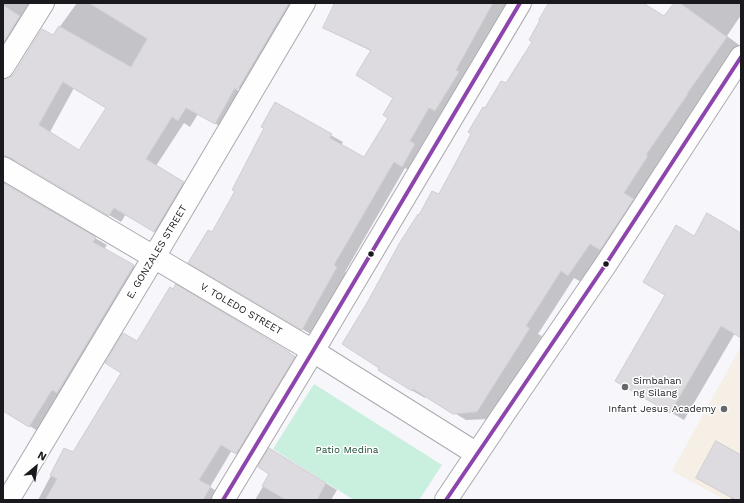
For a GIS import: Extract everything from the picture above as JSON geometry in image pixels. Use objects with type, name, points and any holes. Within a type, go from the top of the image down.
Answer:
[{"type":"street","points":[[3,67],[43,3]]},
{"type":"street","name":"E. GONZALES STREET","points":[[8,500],[154,258],[304,3]]},
{"type":"street","points":[[223,500],[520,3]]},
{"type":"street","points":[[446,500],[606,264],[741,57]]},
{"type":"street","name":"V. TOLEDO STREET","points":[[3,168],[313,351],[477,454]]},
{"type":"shaded area","name":"Infant Jesus Academy","points":[[741,346],[741,500],[725,500],[672,471]]},
{"type":"green space","name":"Patio Medina","points":[[314,384],[442,465],[419,500],[354,500],[273,449]]},
{"type":"building","points":[[89,3],[289,3],[238,89],[235,88],[215,124],[186,108],[178,121],[172,117],[146,159],[184,182],[154,232],[114,208],[109,216],[9,157],[3,156],[3,79],[9,78],[14,74],[42,29],[53,35],[59,26],[131,67],[147,39]],"holes":[[[63,82],[106,108],[79,150],[39,125]]]},
{"type":"building","points":[[335,3],[493,3],[456,70],[459,72],[435,111],[429,108],[410,141],[415,144],[402,167],[394,162],[334,265],[337,267],[302,330],[188,263],[208,230],[212,232],[235,191],[232,190],[264,128],[261,127],[275,102],[332,134],[330,138],[364,157],[388,118],[383,115],[393,98],[356,75],[371,50],[323,28]]},
{"type":"building","points":[[549,3],[643,3],[664,16],[674,3],[680,3],[727,37],[646,155],[648,156],[624,193],[634,199],[600,250],[590,244],[568,276],[561,271],[526,326],[530,328],[477,412],[453,414],[413,389],[412,391],[378,370],[379,368],[342,344],[367,303],[399,244],[418,214],[419,215],[432,191],[439,194],[471,134],[468,132],[483,107],[485,108],[501,81],[506,83],[532,42],[529,40]]},
{"type":"building","points":[[3,5],[20,16],[3,43]]},
{"type":"building","points":[[3,183],[96,237],[93,242],[134,265],[57,393],[52,390],[29,427],[3,411]]},
{"type":"building","points":[[707,213],[741,233],[741,338],[721,326],[670,413],[615,381],[665,295],[643,282],[676,225],[694,236]]},
{"type":"building","points":[[176,284],[295,357],[236,454],[221,445],[199,480],[211,486],[203,500],[45,500],[57,479],[50,475],[64,448],[73,452],[121,373],[105,363],[123,333],[137,341],[170,287],[173,289]]},
{"type":"building","points":[[716,441],[741,455],[741,500],[736,500],[696,478]]},
{"type":"building","points":[[269,448],[326,483],[317,500],[286,500],[262,486],[269,474],[258,467]]},
{"type":"transit line","points":[[223,500],[520,3]]},
{"type":"transit line","points":[[446,500],[606,264],[741,57]]},
{"type":"place","name":"Simbahan ng Silang","points":[[625,387]]},
{"type":"place","name":"Infant Jesus Academy","points":[[724,409]]}]
